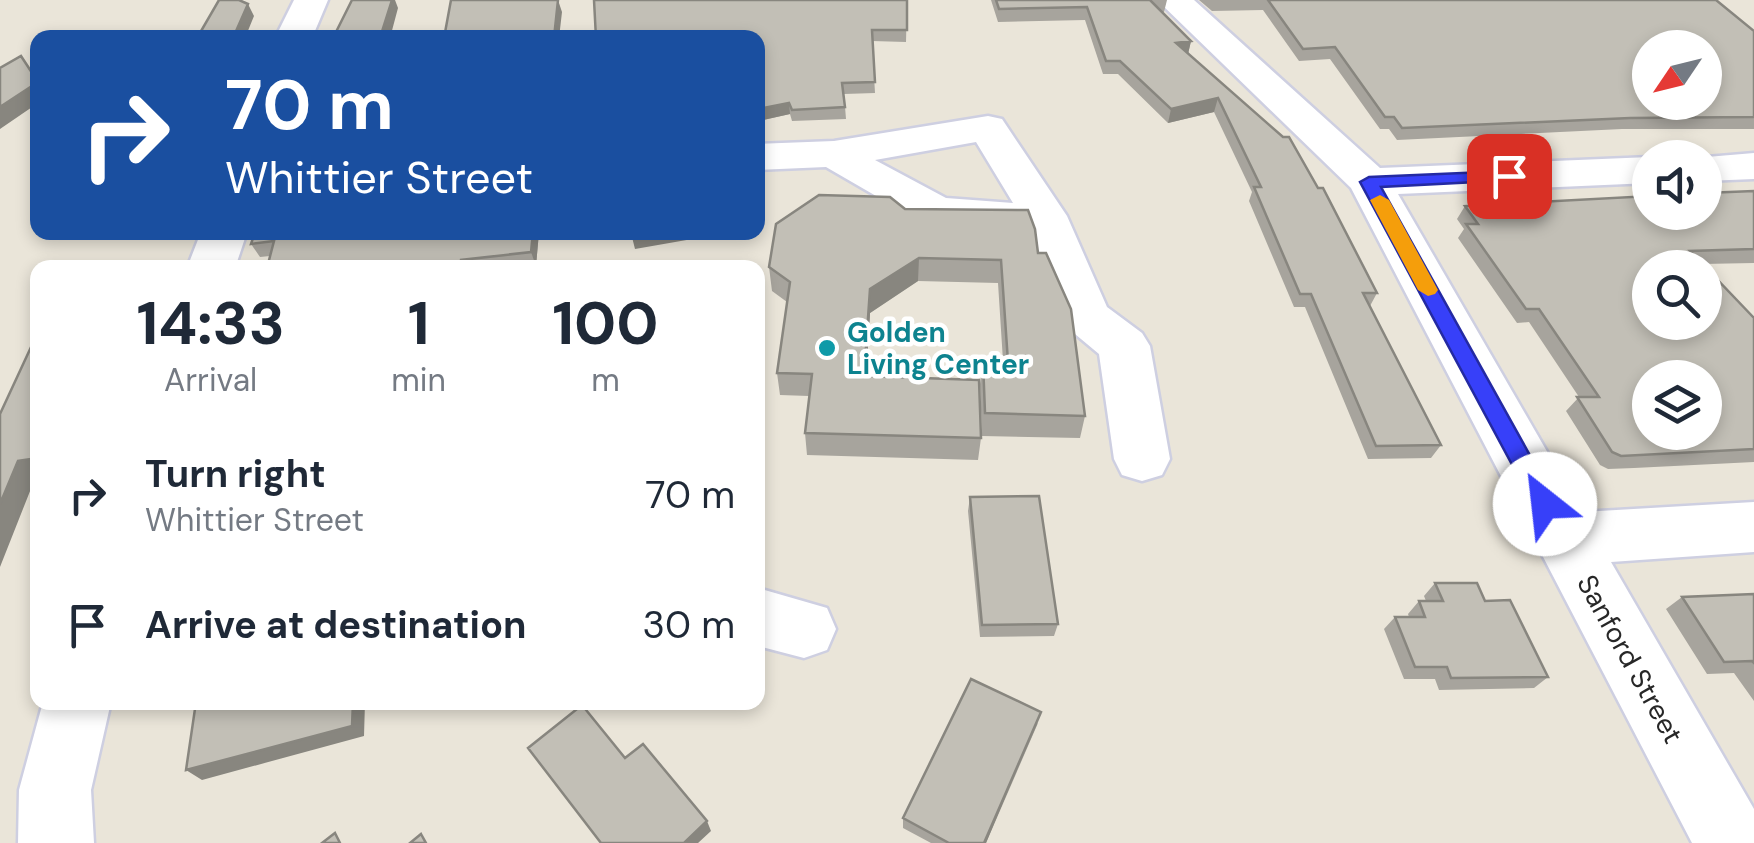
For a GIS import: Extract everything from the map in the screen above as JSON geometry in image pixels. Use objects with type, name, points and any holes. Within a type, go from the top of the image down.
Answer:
[{"type":"street","points":[[297,30],[311,0]]},
{"type":"street","name":"Sanford Street","points":[[1174,0],[1369,182],[1732,843]]},
{"type":"street","points":[[765,157],[834,154],[988,128],[1044,216],[1087,318],[1124,346],[1142,459]]},
{"type":"street","points":[[834,154],[937,212],[1044,216]]},
{"type":"street","points":[[1722,167],[1754,166]]},
{"type":"street","points":[[1369,182],[1632,171]]},
{"type":"street","points":[[1564,539],[1754,527]]},
{"type":"street","points":[[56,843],[52,825],[55,797],[76,710]]},
{"type":"building","points":[[219,0],[248,4],[237,30],[202,30]]},
{"type":"building","points":[[352,0],[392,0],[383,30],[337,30]]},
{"type":"building","points":[[451,0],[558,0],[555,30],[445,30]]},
{"type":"building","points":[[594,0],[907,0],[907,30],[872,30],[875,82],[842,83],[845,107],[792,110],[789,103],[765,108],[765,30],[596,30]]},
{"type":"building","points":[[996,0],[1150,0],[1191,41],[1176,43],[1283,137],[1289,137],[1318,188],[1323,188],[1377,293],[1363,293],[1441,445],[1376,446],[1311,294],[1300,294],[1254,187],[1261,187],[1218,98],[1171,109],[1120,61],[1106,61],[1087,7],[999,9]]},
{"type":"building","points":[[1268,0],[1716,0],[1754,31],[1754,117],[1722,117],[1722,30],[1632,30],[1632,118],[1402,128],[1394,117],[1385,117],[1335,47],[1303,49]]},
{"type":"building","points":[[21,56],[30,70],[30,87],[0,107],[0,68]]},
{"type":"building","points":[[1754,191],[1754,249],[1632,250],[1632,340],[1722,340],[1722,284],[1754,318],[1754,449],[1621,456],[1612,452],[1577,397],[1599,397],[1539,309],[1526,309],[1466,224],[1478,224],[1465,206],[1632,197],[1632,230],[1722,230],[1722,192]]},
{"type":"building","name":"Golden Living Center","points":[[819,195],[890,197],[905,209],[1028,210],[1038,253],[1046,253],[1071,309],[1085,416],[985,413],[983,361],[1008,362],[1001,260],[919,258],[870,289],[864,376],[979,380],[981,438],[805,433],[812,374],[777,373],[790,282],[769,267],[776,224]]},
{"type":"building","points":[[252,240],[532,240],[531,252],[461,260],[269,260],[274,241],[251,244]]},
{"type":"building","points":[[30,349],[30,459],[18,461],[0,504],[0,414]]},
{"type":"building","points":[[1039,496],[1058,624],[982,625],[970,497]]},
{"type":"building","points":[[1435,583],[1477,583],[1485,601],[1510,600],[1548,677],[1451,678],[1447,667],[1415,667],[1395,617],[1425,617],[1419,601],[1443,601]]},
{"type":"building","points":[[1754,594],[1754,663],[1724,662],[1682,597]]},
{"type":"building","points":[[971,679],[1041,712],[984,843],[949,843],[903,818]]},
{"type":"building","points":[[195,710],[353,710],[352,726],[186,770]]},
{"type":"building","points":[[576,710],[586,710],[625,758],[643,744],[707,821],[684,843],[601,843],[528,748]]},
{"type":"building","points":[[335,833],[340,843],[322,843]]},
{"type":"building","points":[[421,834],[426,843],[410,843]]},
{"type":"slow traffic","points":[[1380,200],[1428,290]]},
{"type":"place","name":"Golden Living Center","points":[[827,348]]},
{"type":"route","points":[[1509,176],[1369,182],[1545,504]]}]
